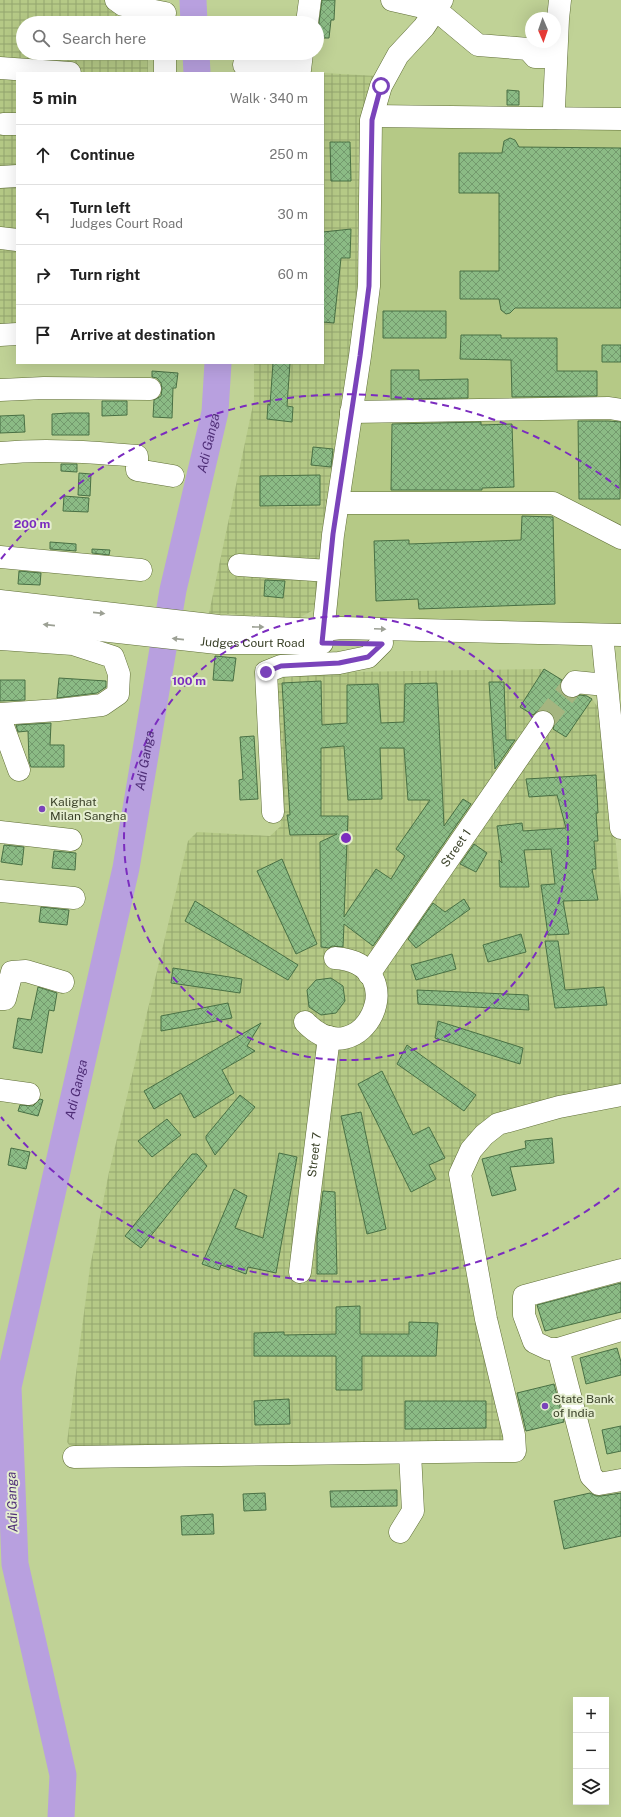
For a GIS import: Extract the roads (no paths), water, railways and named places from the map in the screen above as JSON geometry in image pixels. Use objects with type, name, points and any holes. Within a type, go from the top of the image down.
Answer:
[{"type":"street","points":[[116,0],[123,5],[166,12]]},
{"type":"street","points":[[308,16],[310,0]]},
{"type":"street","points":[[392,0],[439,5],[478,45],[528,49],[535,57],[556,57]]},
{"type":"street","points":[[555,118],[556,57],[560,0]]},
{"type":"street","points":[[439,5],[424,28],[398,55],[381,86],[372,116],[369,286],[329,571],[329,634],[615,641],[606,685],[618,776],[621,828]]},
{"type":"street","points":[[165,60],[165,72]]},
{"type":"street","points":[[244,65],[300,70],[301,60]]},
{"type":"street","points":[[0,68],[38,72]]},
{"type":"street","points":[[372,116],[621,119]]},
{"type":"street","points":[[0,177],[16,176]]},
{"type":"street","points":[[0,238],[16,240]]},
{"type":"street","points":[[0,335],[16,334]]},
{"type":"street","points":[[0,390],[44,388],[150,389]]},
{"type":"street","points":[[351,412],[609,408],[621,410]]},
{"type":"street","points":[[0,453],[28,451],[84,451],[137,456],[137,470],[173,476]]},
{"type":"street","points":[[338,503],[553,502],[621,538]]},
{"type":"street","points":[[0,557],[141,570]]},
{"type":"street","points":[[240,565],[329,571]]},
{"type":"street","name":"Judges Court Road","points":[[1,607],[218,635],[329,634],[382,644],[615,641]]},
{"type":"street","points":[[0,639],[73,644],[113,657],[119,674],[118,694],[102,705],[0,714]]},
{"type":"street","points":[[272,812],[266,672],[281,666],[339,663],[368,657],[382,644]]},
{"type":"street","points":[[572,686],[575,682],[606,685]]},
{"type":"street","points":[[0,718],[19,770]]},
{"type":"street","name":"Street 1","points":[[369,974],[543,722]]},
{"type":"street","points":[[0,832],[71,840]]},
{"type":"street","points":[[0,891],[74,898]]},
{"type":"street","points":[[305,1022],[320,1034],[329,1037],[348,1037],[365,1027],[375,1011],[377,992],[369,974],[354,962],[335,958]]},
{"type":"street","points":[[0,999],[5,999],[12,972],[26,971],[63,982]]},
{"type":"street","name":"Street 7","points":[[300,1272],[329,1037]]},
{"type":"street","points":[[0,1090],[29,1094]]},
{"type":"street","points":[[74,1457],[515,1451],[514,1435],[486,1319],[460,1174],[471,1150],[484,1135],[498,1124],[559,1107],[621,1095]]},
{"type":"street","points":[[621,1270],[524,1296],[524,1315],[534,1342],[549,1349],[558,1348],[621,1330]]},
{"type":"street","points":[[558,1348],[591,1476],[599,1484],[621,1480]]},
{"type":"street","points":[[400,1532],[413,1511],[410,1452]]},
{"type":"waterway","name":"Adi Ganga","points":[[193,0],[194,16]]},
{"type":"waterway","name":"Adi Ganga","points":[[196,60],[197,72]]},
{"type":"waterway","name":"Adi Ganga","points":[[61,1817],[63,1775],[15,1564],[8,1387],[126,868],[173,590],[215,412],[218,364]]},
{"type":"tunnel","points":[[543,722],[572,686]]},
{"type":"place","name":"Kalighat Milan Sangha","points":[[42,809]]},
{"type":"place","name":"State Bank of India","points":[[545,1406]]}]
